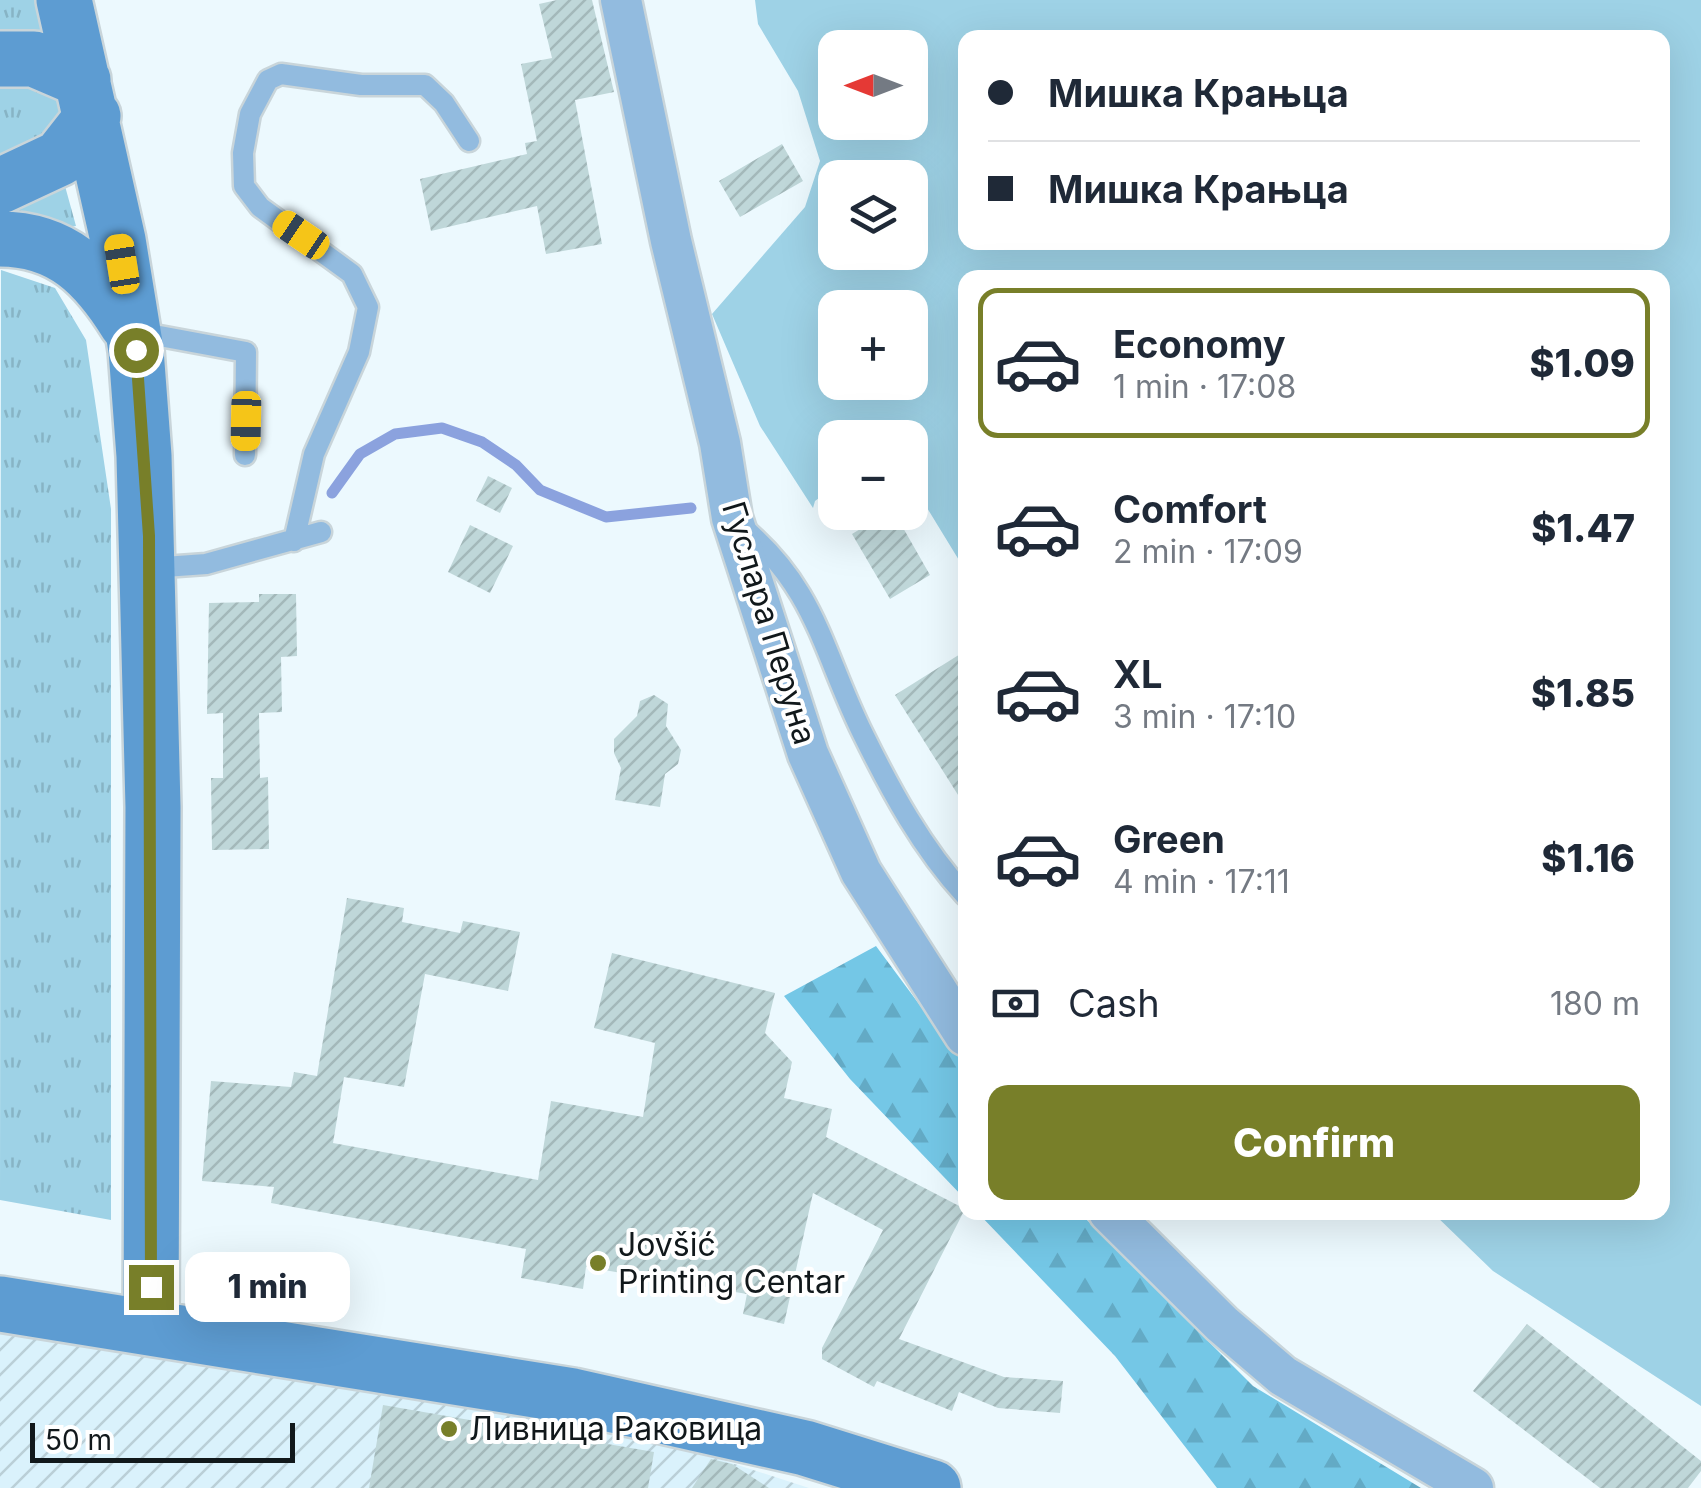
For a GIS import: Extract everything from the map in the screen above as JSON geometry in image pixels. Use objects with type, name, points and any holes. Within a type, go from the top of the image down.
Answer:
[{"type":"main road","points":[[64,0],[88,98],[132,330],[150,568],[151,1326]]},
{"type":"main road","points":[[0,59],[34,59],[88,98]]},
{"type":"main road","points":[[0,186],[60,158],[88,98]]},
{"type":"main road","points":[[0,239],[33,242],[80,263],[132,330]]},
{"type":"main road","points":[[19,1307],[573,1396],[805,1448],[933,1488]]},
{"type":"street","name":"Гуслара Перуна","points":[[621,0],[671,241],[720,444],[732,518],[808,754],[834,817],[888,916],[958,1024]]},
{"type":"street","points":[[1117,1220],[1222,1324],[1284,1376],[1473,1488]]},
{"type":"lane","points":[[294,541],[314,454],[359,352],[368,307],[352,274],[260,207],[244,186],[243,153],[257,95],[268,80],[296,73],[361,84],[425,86],[444,103],[469,142]]},
{"type":"lane","points":[[132,330],[246,352],[245,455]]},
{"type":"lane","points":[[732,518],[776,555],[801,592],[863,734],[932,858],[958,887]]},
{"type":"lane","points":[[150,568],[206,564],[321,532]]},
{"type":"shaded area","points":[[0,1330],[627,1429],[809,1488],[0,1488]]},
{"type":"green space","points":[[0,0],[38,0],[49,38],[0,38]]},
{"type":"green space","points":[[755,0],[1701,0],[1701,1406],[1493,1271],[1440,1220],[1670,1220],[1670,270],[958,270],[958,559],[928,509],[928,420],[818,420],[818,499],[813,508],[760,426],[712,314],[805,207],[818,167],[818,270],[928,270],[928,160],[820,160],[798,91],[758,24]]},
{"type":"green space","points":[[0,72],[59,85],[66,117],[0,170]]},
{"type":"green space","points":[[65,186],[76,226],[36,226],[0,208]]},
{"type":"green space","points":[[1,270],[55,288],[86,340],[111,509],[111,1220],[0,1200]]},
{"type":"green space","points":[[876,946],[958,1057],[958,1192],[850,1079],[784,996]]},
{"type":"green space","points":[[985,1220],[1087,1220],[1253,1386],[1421,1488],[1217,1488],[1115,1356]]},
{"type":"building","points":[[592,0],[614,92],[575,100],[602,244],[546,254],[537,206],[431,231],[420,179],[527,154],[525,143],[537,141],[521,64],[552,58],[539,4]]},
{"type":"building","points":[[782,144],[803,181],[740,217],[719,181]]},
{"type":"building","points":[[488,476],[512,488],[500,513],[476,501]]},
{"type":"building","points":[[470,525],[513,546],[490,593],[448,572]]},
{"type":"building","points":[[859,530],[904,530],[930,575],[890,599],[852,534]]},
{"type":"building","points":[[259,594],[296,594],[297,656],[281,657],[282,712],[259,713],[260,778],[268,777],[269,849],[212,850],[211,778],[223,778],[223,713],[207,714],[209,603],[259,602]]},
{"type":"building","points":[[958,655],[958,795],[895,695]]},
{"type":"building","points":[[654,695],[668,704],[666,726],[681,750],[678,764],[665,774],[660,807],[615,800],[621,768],[614,753],[614,739],[637,716],[640,701]]},
{"type":"building","points":[[347,898],[404,908],[402,922],[460,933],[463,921],[520,932],[508,991],[425,974],[404,1087],[344,1077],[333,1143],[538,1180],[551,1101],[643,1117],[655,1043],[594,1028],[612,953],[775,993],[765,1033],[792,1062],[784,1098],[832,1109],[826,1137],[958,1205],[959,1220],[899,1339],[1004,1377],[1063,1381],[1060,1413],[998,1408],[959,1392],[952,1411],[877,1381],[874,1387],[822,1359],[822,1348],[883,1230],[813,1193],[784,1324],[743,1314],[747,1294],[586,1267],[583,1289],[521,1278],[526,1249],[271,1203],[274,1187],[202,1181],[211,1081],[291,1087],[294,1072],[317,1076]]},
{"type":"building","points":[[1527,1324],[1701,1461],[1701,1471],[1688,1488],[1600,1488],[1473,1391]]},
{"type":"building","name":"Ливница Раковица","points":[[383,1405],[654,1452],[648,1488],[369,1488]]},
{"type":"building","points":[[711,1459],[732,1464],[769,1488],[692,1488]]},
{"type":"waterway","points":[[332,493],[360,454],[395,434],[442,428],[482,442],[516,465],[540,490],[606,517],[691,508]]},
{"type":"place","name":"Jovšić Printing Centar","points":[[598,1263]]},
{"type":"place","name":"Ливница Раковица","points":[[449,1429]]},
{"type":"route","points":[[136,350],[149,536],[153,807],[151,1287]]}]
